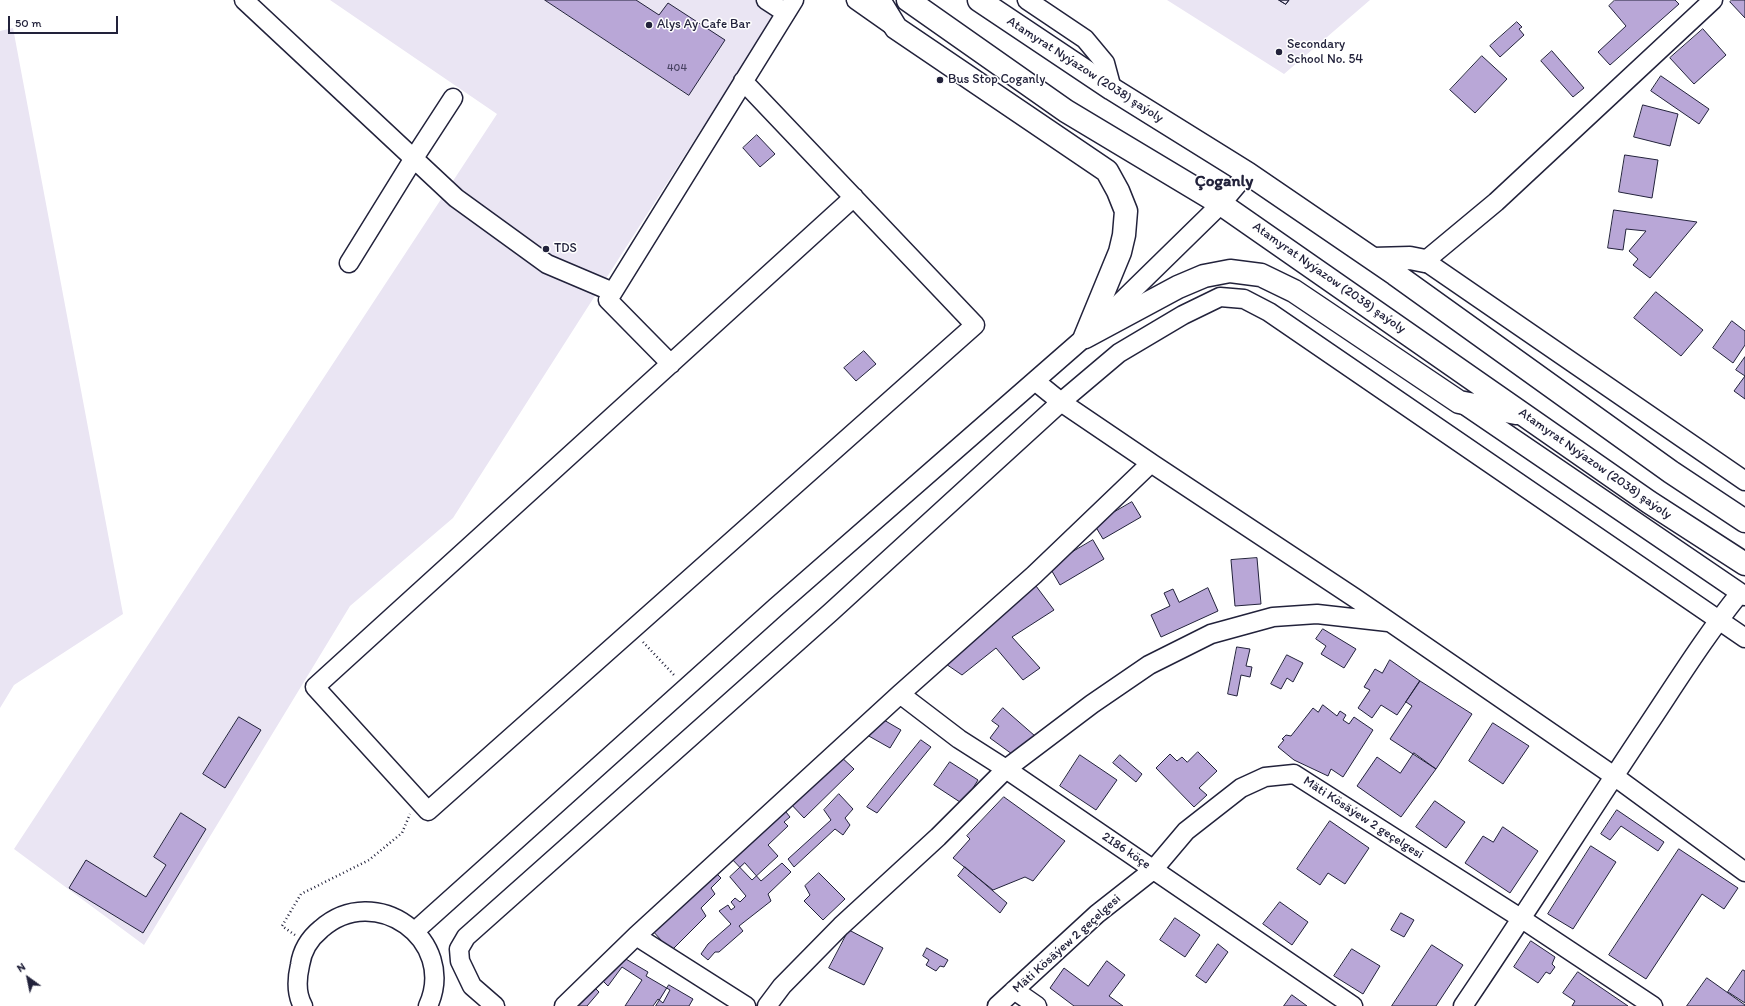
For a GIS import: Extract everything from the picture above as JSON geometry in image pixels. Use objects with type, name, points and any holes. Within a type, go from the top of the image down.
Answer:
[{"type":"main road","points":[[879,0],[896,28],[1107,171],[1118,190],[1126,211],[1124,235],[1120,252],[1110,272],[1085,337]]},
{"type":"main road","name":"Atamyrat Nyýazow (2038) şaýoly","points":[[908,0],[1066,111],[1221,204],[1649,502],[1745,564]]},
{"type":"main road","name":"Atamyrat Nyýazow (2038) şaýoly","points":[[979,0],[1112,89],[1247,173],[1373,259],[1671,472],[1745,521]]},
{"type":"main road","points":[[1009,104],[1066,111]]},
{"type":"main road","points":[[1373,259],[1410,258],[1425,261]]},
{"type":"main road","points":[[1085,337],[1178,287],[1204,276],[1230,271],[1262,275],[1294,291],[1459,402],[1523,414]]},
{"type":"main road","points":[[1329,278],[1371,342]]},
{"type":"street","points":[[244,0],[456,198],[548,264],[613,292]]},
{"type":"street","points":[[670,364],[608,300],[790,7],[766,0]]},
{"type":"street","points":[[856,0],[896,28]]},
{"type":"street","points":[[1027,0],[1085,39],[1105,64],[1112,89]]},
{"type":"street","points":[[1713,0],[1496,202],[1425,261],[1745,481]]},
{"type":"street","points":[[743,81],[854,197],[975,325],[428,811],[315,687],[854,197]]},
{"type":"street","points":[[349,263],[453,98]]},
{"type":"street","points":[[415,931],[687,688],[1085,337],[1221,204],[1247,173]]},
{"type":"street","points":[[495,1006],[472,986],[460,961],[459,949],[466,937],[825,618],[1061,402],[1119,353],[1183,315],[1220,297],[1244,300],[1268,312],[1745,638]]},
{"type":"street","points":[[1035,381],[1061,402],[1151,464],[1391,623],[1614,776],[1745,872]]},
{"type":"street","points":[[1459,402],[1742,595],[1718,620],[1614,776],[1522,919],[1463,1006]]},
{"type":"street","points":[[564,1006],[636,936],[900,694],[1034,575],[1151,464]]},
{"type":"street","points":[[767,1006],[782,986],[841,926],[938,837],[1006,769],[1092,704],[1149,665],[1211,634],[1273,617],[1309,614],[1391,623]]},
{"type":"street","name":"2186 köçe","points":[[900,694],[959,739],[1006,769],[1352,1006]]},
{"type":"street","name":"Mäti Kösäýew 2 geçelgesi","points":[[997,1006],[1098,914],[1153,870],[1186,831],[1241,788],[1266,777],[1294,774],[1522,919],[1653,1006]]},
{"type":"street","points":[[303,1006],[297,979],[301,956],[312,936],[330,921],[351,912],[374,911],[396,918],[415,931],[428,950],[434,973],[432,996],[428,1006]]},
{"type":"street","points":[[636,936],[746,1006]]},
{"type":"street","points":[[1014,990],[1037,1006]]},
{"type":"path","points":[[631,631],[687,688]]},
{"type":"path","points":[[308,944],[282,926],[301,894],[369,860],[402,833],[417,798]]},
{"type":"shaded area","points":[[330,0],[784,0],[453,518],[350,606],[144,945],[14,849],[497,114]]},
{"type":"shaded area","name":"Secondary School No. 54","points":[[1167,0],[1370,0],[1284,74]]},
{"type":"shaded area","points":[[13,28],[123,614],[14,685],[0,708],[0,31]]},
{"type":"building","points":[[545,0],[636,0],[659,15],[668,3],[725,40],[689,95]]},
{"type":"building","points":[[1279,0],[1289,0],[1286,4]]},
{"type":"building","points":[[1279,0],[1289,0],[1286,4]]},
{"type":"building","points":[[1615,0],[1675,0],[1679,4],[1610,65],[1598,52],[1626,26],[1609,6]]},
{"type":"building","points":[[1732,0],[1745,0],[1745,18],[1730,2]]},
{"type":"building","points":[[1517,22],[1522,27],[1519,29],[1524,35],[1500,57],[1490,46]]},
{"type":"building","points":[[1703,29],[1726,55],[1694,84],[1670,58]]},
{"type":"building","points":[[1552,51],[1584,88],[1573,97],[1541,61]]},
{"type":"building","points":[[1482,56],[1507,79],[1475,113],[1450,90]]},
{"type":"building","points":[[1661,76],[1709,109],[1699,124],[1651,91]]},
{"type":"building","points":[[1643,105],[1678,114],[1670,146],[1634,137]]},
{"type":"building","points":[[757,135],[775,154],[760,167],[743,148]]},
{"type":"building","points":[[1625,155],[1658,160],[1652,198],[1619,192]]},
{"type":"building","points":[[1614,210],[1697,222],[1650,278],[1633,265],[1638,259],[1629,251],[1646,231],[1626,229],[1623,250],[1608,248]]},
{"type":"building","points":[[1656,292],[1703,330],[1681,356],[1634,318]]},
{"type":"building","points":[[1732,321],[1745,331],[1745,345],[1733,363],[1713,348]]},
{"type":"building","points":[[864,351],[876,364],[856,381],[844,368]]},
{"type":"building","points":[[1745,357],[1745,376],[1736,370]]},
{"type":"building","points":[[1745,376],[1745,399],[1734,391]]},
{"type":"building","points":[[1132,502],[1141,517],[1103,539],[1094,524]]},
{"type":"building","points":[[1093,540],[1104,559],[1060,585],[1049,566]]},
{"type":"building","points":[[1257,558],[1261,604],[1235,606],[1231,560]]},
{"type":"building","points":[[1036,586],[1054,610],[1012,637],[1040,668],[1023,680],[996,648],[962,675],[943,662],[995,617]]},
{"type":"building","points":[[1208,588],[1218,611],[1161,637],[1151,615],[1170,606],[1164,593],[1173,589],[1179,602]]},
{"type":"building","points":[[1323,629],[1356,649],[1344,668],[1321,654],[1326,646],[1316,639]]},
{"type":"building","points":[[1237,647],[1250,649],[1246,666],[1252,667],[1250,677],[1241,675],[1237,696],[1228,694]]},
{"type":"building","points":[[1287,655],[1303,663],[1293,682],[1287,678],[1281,689],[1271,684]]},
{"type":"building","points":[[1390,660],[1420,681],[1397,715],[1381,705],[1372,718],[1358,708],[1370,690],[1364,687],[1375,669],[1382,673]]},
{"type":"building","points":[[1420,681],[1472,714],[1436,769],[1390,739],[1412,706],[1406,702]]},
{"type":"building","points":[[1323,705],[1337,716],[1340,711],[1346,715],[1343,720],[1349,724],[1354,717],[1373,730],[1343,777],[1331,769],[1328,776],[1294,760],[1278,747],[1284,740],[1282,739],[1286,735],[1291,736],[1313,708],[1318,712]]},
{"type":"building","points":[[1003,708],[1035,736],[1012,754],[990,738],[999,726],[992,721]]},
{"type":"building","points":[[877,716],[901,730],[890,748],[867,735]]},
{"type":"building","points":[[239,717],[261,730],[225,788],[203,774]]},
{"type":"building","points":[[1493,723],[1529,746],[1503,784],[1469,761]]},
{"type":"building","points":[[921,740],[931,747],[877,813],[867,807]]},
{"type":"building","points":[[1198,752],[1217,771],[1199,788],[1207,795],[1194,807],[1156,768],[1170,754],[1177,761],[1182,757],[1187,762]]},
{"type":"building","points":[[1414,753],[1436,769],[1401,817],[1357,786],[1377,757],[1400,773]]},
{"type":"building","points":[[838,754],[854,769],[804,818],[789,802]]},
{"type":"building","points":[[1080,755],[1117,780],[1096,810],[1060,786]]},
{"type":"building","points":[[1120,755],[1142,774],[1136,782],[1113,763]]},
{"type":"building","points":[[950,762],[978,780],[963,804],[934,785]]},
{"type":"building","points":[[839,794],[853,809],[845,818],[850,825],[843,835],[835,829],[794,867],[788,859],[831,820],[824,810]]},
{"type":"building","points":[[1004,797],[1065,841],[1033,881],[1025,877],[993,890],[953,858],[970,839],[967,836]]},
{"type":"building","points":[[1435,801],[1465,822],[1446,848],[1416,827]]},
{"type":"building","points":[[782,807],[790,817],[784,822],[788,826],[768,845],[778,856],[752,880],[728,855]]},
{"type":"building","points":[[1617,810],[1664,842],[1658,851],[1621,826],[1610,840],[1601,834]]},
{"type":"building","points":[[181,813],[206,829],[143,933],[69,888],[86,860],[146,897],[166,865],[154,857]]},
{"type":"building","points":[[1330,821],[1369,848],[1345,884],[1328,873],[1320,885],[1297,869]]},
{"type":"building","points":[[1503,827],[1538,851],[1510,893],[1465,863],[1483,836],[1493,842]]},
{"type":"building","points":[[1591,846],[1616,862],[1573,929],[1548,914]]},
{"type":"building","points":[[1679,849],[1738,888],[1724,909],[1702,894],[1646,979],[1609,955]]},
{"type":"building","points":[[745,863],[761,881],[782,863],[791,872],[768,894],[771,901],[739,926],[743,931],[719,952],[715,952],[708,960],[701,954],[708,944],[731,924],[719,911],[728,905],[731,910],[735,907],[731,902],[735,898],[740,902],[746,896],[730,877]]},
{"type":"building","points":[[965,867],[1007,903],[1000,913],[958,876]]},
{"type":"building","points":[[714,871],[721,878],[711,888],[715,894],[701,908],[706,916],[671,951],[651,929]]},
{"type":"building","points":[[819,873],[845,899],[823,920],[804,901],[810,895],[805,886]]},
{"type":"building","points":[[1280,902],[1308,922],[1292,945],[1263,924]]},
{"type":"building","points":[[1401,913],[1414,920],[1404,937],[1391,930]]},
{"type":"building","points":[[1175,918],[1200,935],[1185,957],[1160,940]]},
{"type":"building","points":[[849,930],[883,948],[864,985],[829,968]]},
{"type":"building","points":[[1531,941],[1555,957],[1552,964],[1555,967],[1550,974],[1546,972],[1538,983],[1514,967]]},
{"type":"building","points":[[1218,944],[1228,952],[1206,983],[1196,976]]},
{"type":"building","points":[[1432,945],[1463,965],[1436,1006],[1392,1006]]},
{"type":"building","points":[[927,948],[948,960],[944,967],[940,966],[936,971],[926,965],[929,960],[923,956]]},
{"type":"building","points":[[1352,949],[1380,966],[1363,994],[1334,976]]},
{"type":"building","points":[[619,955],[648,972],[646,976],[670,990],[663,1003],[658,999],[653,1006],[625,1006],[642,980],[622,967],[608,986],[600,978]]},
{"type":"building","points":[[1107,961],[1125,975],[1109,996],[1123,1006],[1074,1006],[1050,988],[1064,968],[1088,986]]},
{"type":"building","points":[[1743,970],[1745,971],[1745,1003],[1728,992]]},
{"type":"building","points":[[1578,972],[1628,1006],[1572,1006],[1575,1001],[1563,993]]},
{"type":"building","points":[[1707,978],[1745,1005],[1745,1006],[1687,1006]]},
{"type":"building","points":[[669,985],[693,999],[689,1006],[656,1006]]},
{"type":"building","points":[[593,986],[599,992],[587,1006],[576,1006]]},
{"type":"building","points":[[1292,995],[1307,1006],[1284,1006]]},
{"type":"place","name":"Alys Ay Cafe Bar","points":[[649,25]]},
{"type":"place","name":"Secondary School No. 54","points":[[1279,52]]},
{"type":"place","name":"Bus Stop Coganly","points":[[940,80]]},
{"type":"place","name":"TDS","points":[[546,249]]},
{"type":"district","name":"Çoganly","points":[[1224,182]]}]
